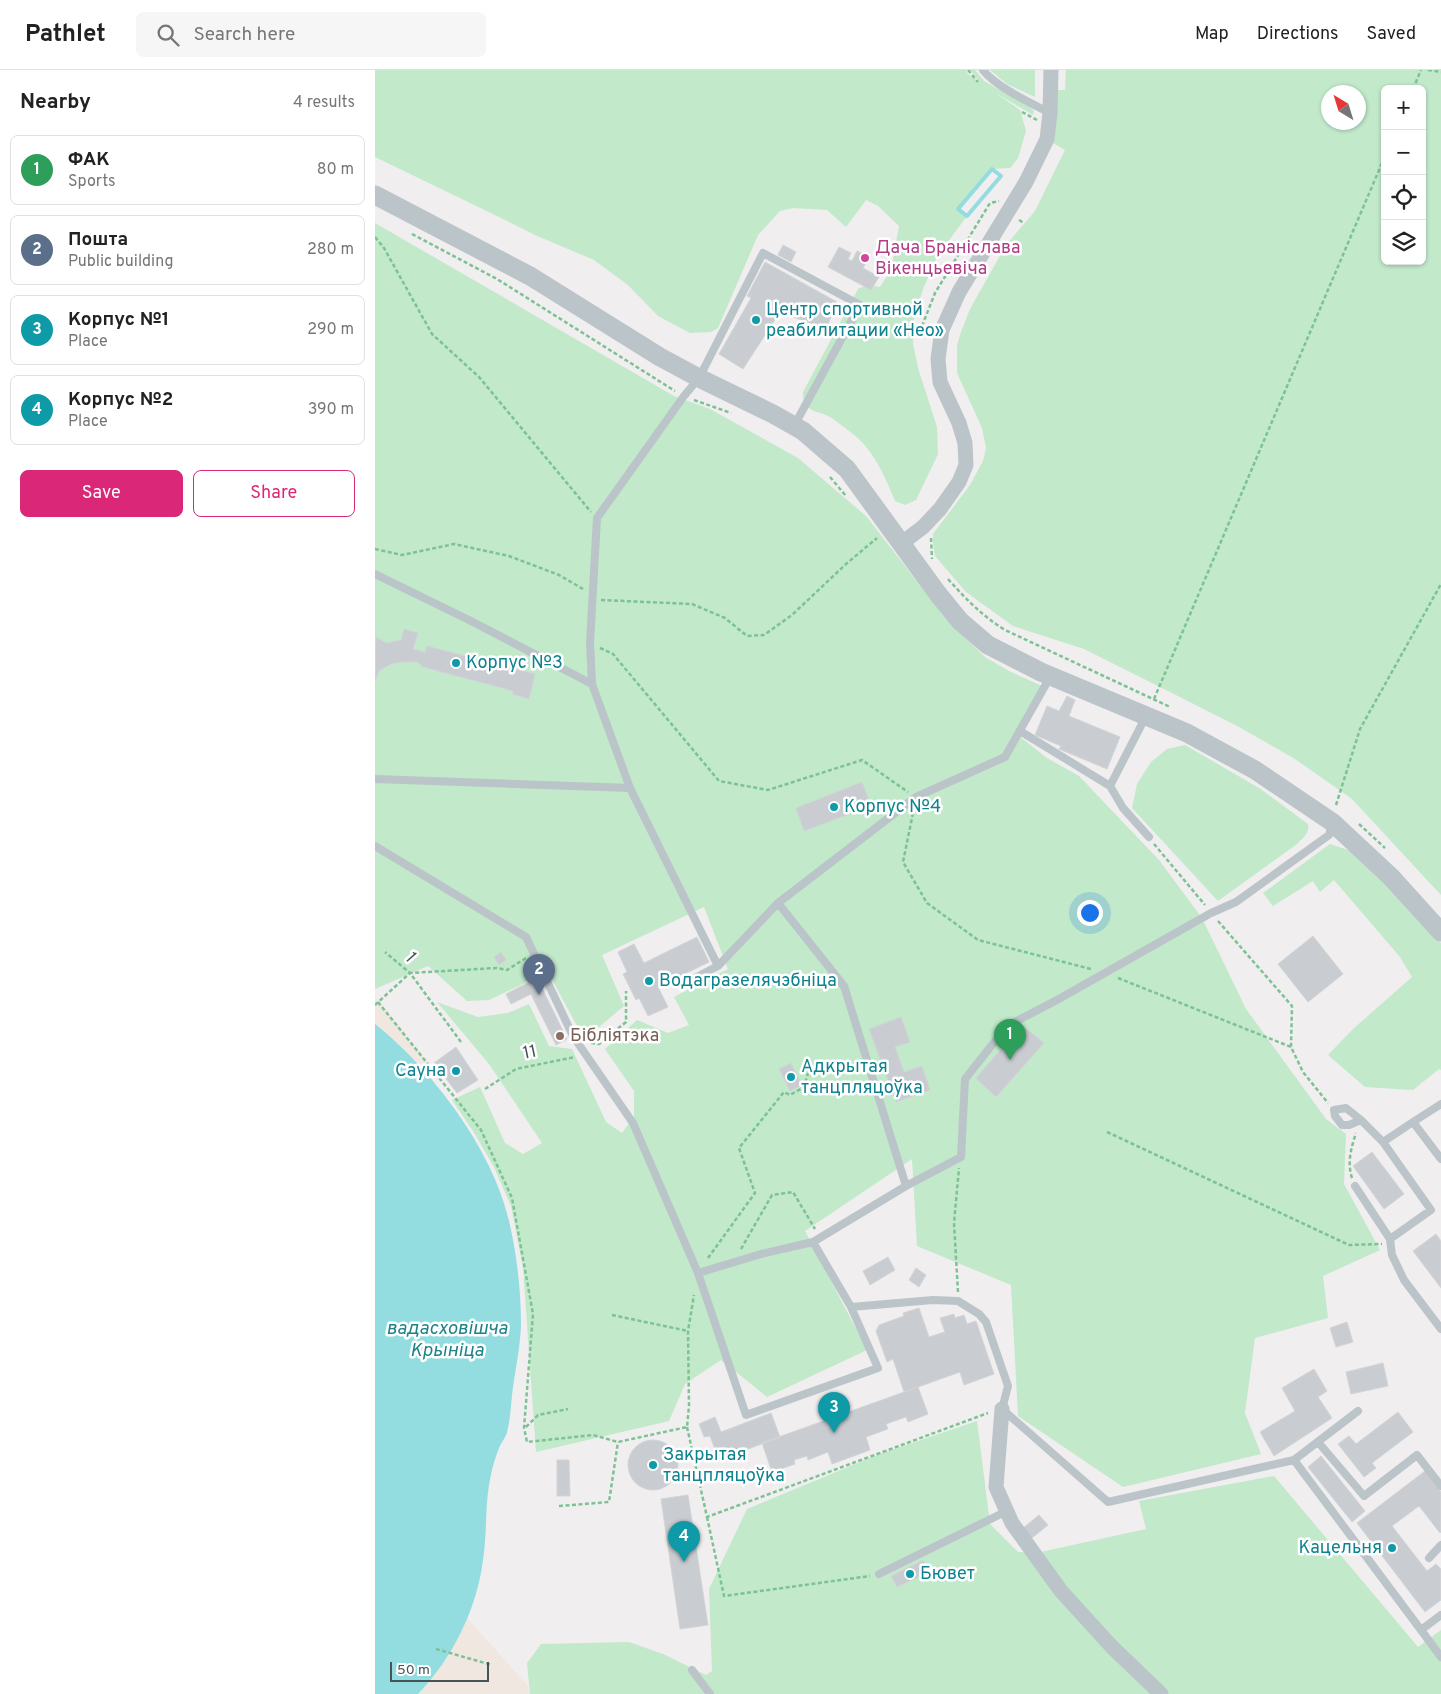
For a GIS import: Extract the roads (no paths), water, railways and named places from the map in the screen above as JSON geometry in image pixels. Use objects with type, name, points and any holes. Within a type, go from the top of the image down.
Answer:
[{"type":"street","points":[[902,543],[923,527],[940,509],[959,482],[965,465],[965,443],[959,423],[940,382],[938,360],[942,330],[959,292],[1026,182],[1047,139],[1051,113],[1051,70]]},
{"type":"street","points":[[375,195],[530,276],[660,358],[794,426],[821,445],[847,469],[938,594],[960,621],[988,645],[1051,676],[1187,733],[1255,770],[1332,822],[1391,878],[1441,932]]},
{"type":"street","points":[[1002,1408],[996,1487],[1012,1523],[1061,1591],[1112,1647],[1161,1694]]},
{"type":"lane","points":[[983,70],[988,77],[997,83],[1051,113]]},
{"type":"lane","points":[[718,966],[630,788],[592,684],[590,643],[597,518],[684,396],[699,378],[763,253],[860,305],[794,426]]},
{"type":"lane","points":[[375,574],[592,684]]},
{"type":"lane","points":[[683,984],[718,966],[778,903],[916,797],[1005,757],[1051,676]]},
{"type":"lane","points":[[1110,786],[1146,716]]},
{"type":"lane","points":[[1020,731],[1110,786],[1123,808],[1149,837]]},
{"type":"lane","points":[[375,779],[630,788]]},
{"type":"lane","points":[[698,1273],[761,1254],[813,1242],[906,1186],[961,1157],[965,1078],[1007,1026],[1211,913],[1236,902],[1329,835],[1332,822]]},
{"type":"lane","points":[[375,846],[526,937],[577,1041],[633,1123],[698,1273],[746,1415],[878,1368],[851,1307],[813,1242]]},
{"type":"lane","points":[[778,903],[844,986],[906,1186]]},
{"type":"lane","points":[[1383,1142],[1441,1104]]},
{"type":"lane","points":[[1361,1120],[1342,1125],[1335,1116],[1334,1110],[1346,1108],[1361,1120],[1383,1142],[1431,1210],[1390,1239]]},
{"type":"lane","points":[[1413,1122],[1441,1159]]},
{"type":"lane","points":[[1355,1186],[1390,1239],[1392,1255],[1404,1280],[1441,1329]]},
{"type":"lane","points":[[851,1307],[933,1300],[959,1301],[971,1308],[986,1322],[1008,1386],[1002,1408],[1108,1502],[1295,1460],[1358,1411]]},
{"type":"lane","points":[[1318,1442],[1364,1496],[1417,1455],[1441,1486]]},
{"type":"lane","points":[[1295,1460],[1441,1657]]},
{"type":"lane","points":[[879,1574],[1007,1511]]},
{"type":"lane","points":[[1429,1558],[1441,1545]]},
{"type":"lane","points":[[1421,1630],[1441,1615]]},
{"type":"lane","points":[[692,1670],[710,1694]]},
{"type":"water","name":"вадасховішча Крыніца","points":[[375,1024],[418,1064],[438,1087],[475,1139],[501,1194],[509,1221],[518,1273],[520,1300],[521,1326],[509,1421],[490,1480],[480,1578],[469,1615],[452,1649],[442,1665],[418,1694],[375,1694]]},
{"type":"waterway","points":[[992,169],[1001,176],[967,216],[958,209],[992,169]]},
{"type":"place","name":"Дача Браніслава Вікенцьевіча","points":[[865,258]]},
{"type":"place","name":"Центр спортивной реабилитации «Нео»","points":[[756,320]]},
{"type":"place","name":"Корпус №3","points":[[456,663]]},
{"type":"place","name":"Корпус №4","points":[[834,807]]},
{"type":"place","name":"Водагразелячэбніца","points":[[649,981]]},
{"type":"place","name":"Пошта","points":[[539,995]]},
{"type":"place","name":"Бібліятэка","points":[[560,1036]]},
{"type":"place","name":"ФАК","points":[[1010,1060]]},
{"type":"place","name":"Сауна","points":[[456,1071]]},
{"type":"place","name":"Адкрытая танцпляцоўка","points":[[791,1077]]},
{"type":"place","name":"Корпус №1","points":[[834,1433]]},
{"type":"place","name":"Закрытая танцпляцоўка","points":[[653,1465]]},
{"type":"place","name":"Кацельня","points":[[1392,1548]]},
{"type":"place","name":"Корпус №2","points":[[684,1562]]},
{"type":"place","name":"Бювет","points":[[910,1574]]}]
